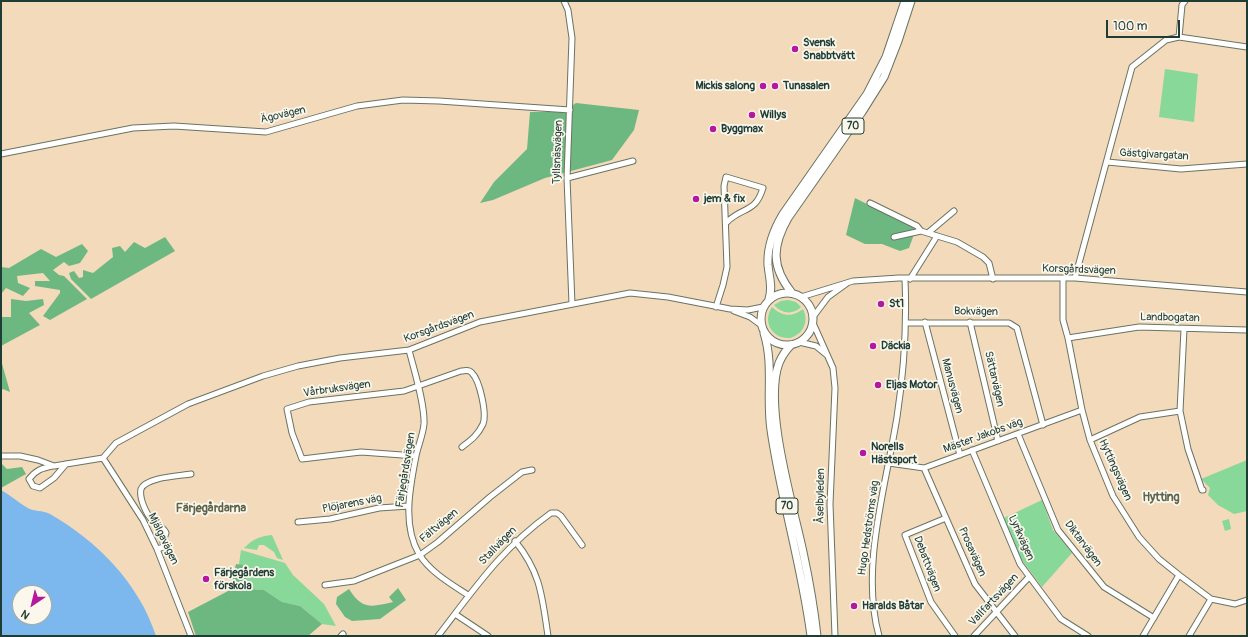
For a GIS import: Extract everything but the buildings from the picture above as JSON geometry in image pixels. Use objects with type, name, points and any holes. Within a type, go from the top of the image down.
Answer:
[{"type":"highway","name":"70","points":[[769,299],[772,289],[768,263],[774,231],[783,214],[867,94],[886,57],[905,1]]},
{"type":"highway","name":"70","points":[[792,293],[782,279],[776,262],[776,251],[780,234],[788,218],[862,112],[884,77],[911,1]]},
{"type":"highway","points":[[763,307],[769,299],[782,293],[792,293],[801,297],[810,305],[813,320],[808,334],[799,342],[791,345],[778,344],[764,333]]},
{"type":"highway","name":"70","points":[[763,307],[760,316],[770,361],[769,408],[771,429],[806,594],[811,636]]},
{"type":"highway","name":"70","points":[[791,345],[783,355],[778,369],[775,392],[777,430],[811,592],[817,636]]},
{"type":"street","name":"Tyllsnäsvägen","points":[[564,1],[568,10],[572,38],[567,178],[572,304]]},
{"type":"street","points":[[1179,37],[1182,5],[1185,1]]},
{"type":"street","points":[[1108,162],[1132,67],[1166,40],[1179,37],[1247,47]]},
{"type":"street","name":"Ägovägen","points":[[1,154],[133,128],[174,126],[266,132],[357,106],[403,100],[439,100],[570,110]]},
{"type":"street","points":[[567,178],[633,160]]},
{"type":"street","name":"Gästgivargatan","points":[[1075,278],[1108,162],[1181,169],[1247,164]]},
{"type":"street","points":[[716,307],[726,276],[727,222],[724,186],[726,177],[763,188],[757,202],[753,207],[734,214],[727,222]]},
{"type":"street","points":[[870,203],[917,226],[922,231]]},
{"type":"street","points":[[929,232],[954,211]]},
{"type":"street","points":[[894,237],[922,231],[957,242],[983,257],[989,263],[993,278]]},
{"type":"street","points":[[907,279],[937,236]]},
{"type":"street","name":"Korsgårdsvägen","points":[[801,297],[853,281],[993,278],[1075,278],[1247,292]]},
{"type":"street","name":"Hyttingsvägen","points":[[1063,278],[1063,320],[1082,410],[1090,440],[1113,496],[1139,537],[1159,559],[1179,575],[1210,598],[1235,604],[1247,600]]},
{"type":"street","name":"Hugo Hedströms väg","points":[[879,636],[872,589],[874,552],[905,354],[907,279]]},
{"type":"street","points":[[813,320],[828,297],[853,281]]},
{"type":"street","name":"Korsgårdsvägen","points":[[103,458],[116,443],[188,404],[263,376],[319,362],[409,350],[480,322],[630,293],[643,293],[730,309],[748,310],[763,307]]},
{"type":"street","name":"Korsgårdsvägen","points":[[730,309],[750,317],[761,325]]},
{"type":"street","name":"Åselbyleden","points":[[813,320],[833,368],[835,388],[830,504],[835,636]]},
{"type":"street","name":"Manusvägen","points":[[925,322],[960,455]]},
{"type":"street","name":"Sättarvägen","points":[[970,322],[998,441]]},
{"type":"street","name":"Bokvägen","points":[[906,323],[1009,323],[1017,328],[1042,425]]},
{"type":"street","name":"Landbogatan","points":[[1068,338],[1139,326],[1184,329],[1247,330]]},
{"type":"street","points":[[1184,329],[1180,411],[1188,450],[1203,490]]},
{"type":"street","points":[[799,342],[816,346],[829,357]]},
{"type":"street","name":"Färjegårdsvägen","points":[[409,350],[418,386],[424,424],[416,456],[409,506],[411,530],[420,555],[440,576],[468,595]]},
{"type":"street","points":[[418,386],[460,371],[469,370],[473,373],[484,408],[484,422],[478,435],[462,447]]},
{"type":"street","name":"Vårbruksvägen","points":[[416,456],[361,452],[302,459],[292,433],[287,409],[309,402],[404,390],[418,386]]},
{"type":"street","name":"Mäster Jakobs väg","points":[[888,463],[924,468],[1082,410]]},
{"type":"street","points":[[1090,440],[1140,417],[1180,411]]},
{"type":"street","name":"Diktarvägen","points":[[1018,434],[1058,530],[1104,587],[1154,618]]},
{"type":"street","name":"Lyrikvägen","points":[[972,450],[1020,564],[1061,619],[1088,636]]},
{"type":"street","points":[[1,456],[32,459],[54,466]]},
{"type":"street","points":[[66,464],[54,478],[40,488],[33,486],[29,479],[41,468],[103,458]]},
{"type":"street","name":"Mjälgavägen","points":[[103,458],[143,520],[157,549],[191,636]]},
{"type":"street","name":"Prosavägen","points":[[924,468],[975,584],[1015,636]]},
{"type":"street","name":"Fältvägen","points":[[325,585],[354,581],[420,555],[438,542],[484,501],[522,472],[532,470]]},
{"type":"street","points":[[157,549],[164,547],[163,542],[166,533],[165,529],[151,520],[141,497],[141,489],[144,484],[152,480],[191,474]]},
{"type":"street","name":"Plöjarens väg","points":[[298,522],[330,519],[379,508],[409,506]]},
{"type":"street","name":"Stallvägen","points":[[438,636],[490,568],[515,541],[551,513],[557,513],[582,545]]},
{"type":"street","name":"Debattvägen","points":[[946,518],[905,536],[931,602],[955,636]]},
{"type":"street","points":[[515,541],[526,554],[536,572],[548,636]]},
{"type":"street","points":[[1143,636],[1179,575]]},
{"type":"street","name":"Vallfartsvägen","points":[[974,636],[1029,577]]},
{"type":"street","points":[[1189,636],[1210,598]]},
{"type":"street","points":[[455,614],[488,636]]},
{"type":"green space","points":[[1165,69],[1198,74],[1194,122],[1159,117]]},
{"type":"green space","points":[[576,103],[639,110],[634,130],[612,160],[545,178],[493,200],[480,203],[494,182],[527,149],[530,112],[563,112]]},
{"type":"green space","points":[[855,198],[916,229],[909,248],[900,251],[882,244],[865,244],[846,235]]},
{"type":"green space","points":[[165,237],[175,251],[91,299],[71,279],[69,273],[74,271],[79,278],[83,277],[83,270],[93,273],[113,257],[112,248],[120,246],[125,252],[134,242],[145,248]]},
{"type":"green space","points":[[82,244],[88,251],[80,263],[69,266],[64,262],[53,270],[59,275],[64,276],[87,299],[50,320],[43,316],[60,293],[60,290],[35,286],[35,281],[50,281],[43,273],[17,276],[18,283],[30,288],[23,296],[6,288],[1,294],[1,267],[9,268],[41,249],[56,257]]},
{"type":"green space","points":[[11,299],[26,301],[43,299],[44,305],[29,313],[40,325],[1,346],[1,317],[11,317]]},
{"type":"green space","points":[[788,300],[796,302],[801,307],[795,311],[784,312],[774,305],[781,301]]},
{"type":"green space","points":[[772,307],[780,313],[788,315],[799,312],[803,309],[805,314],[805,322],[802,330],[790,338],[784,338],[774,333],[770,328],[768,318]]},
{"type":"green space","points":[[1,360],[10,392],[3,389],[1,391]]},
{"type":"green space","points":[[1247,460],[1247,511],[1234,514],[1218,505],[1208,495],[1210,488],[1201,479]]},
{"type":"green space","points":[[1,463],[7,469],[22,467],[26,474],[1,488]]},
{"type":"green space","points":[[1042,500],[1053,530],[1072,553],[1042,587],[1021,559],[1004,518]]},
{"type":"green space","points":[[1229,519],[1231,529],[1225,531],[1222,521]]},
{"type":"green space","points":[[272,535],[283,560],[277,558],[274,552],[264,545],[259,545],[257,550],[244,548],[257,538]]},
{"type":"green space","points":[[241,550],[285,563],[293,575],[324,604],[336,626],[322,624],[300,606],[282,602],[264,590],[248,589],[245,587],[239,564]]},
{"type":"green space","points":[[236,564],[243,565],[247,573],[245,587],[248,589],[264,590],[282,602],[300,606],[322,624],[308,636],[196,636],[188,612],[230,590]]},
{"type":"green space","points":[[398,588],[406,600],[380,619],[352,621],[345,617],[336,604],[337,597],[349,589],[358,601],[363,604],[373,606],[393,602],[389,597]]},
{"type":"water","points":[[1,490],[29,509],[50,514],[84,537],[100,550],[127,581],[139,598],[156,636],[1,636]]},
{"type":"place","name":"Svensk Snabbtvätt","points":[[795,49]]},
{"type":"place","name":"Mickis salong","points":[[763,86]]},
{"type":"place","name":"Tunasalen","points":[[775,86]]},
{"type":"place","name":"Willys","points":[[752,115]]},
{"type":"place","name":"Byggmax","points":[[713,129]]},
{"type":"place","name":"jem & fix","points":[[696,199]]},
{"type":"place","name":"St1","points":[[881,304]]},
{"type":"place","name":"Däckia","points":[[873,346]]},
{"type":"place","name":"Eljas Motor","points":[[878,385]]},
{"type":"place","name":"Norells Hästsport","points":[[863,453]]},
{"type":"place","name":"Färjegårdens förskola","points":[[206,579]]},
{"type":"place","name":"Haralds Båtar","points":[[854,606]]},
{"type":"district","name":"Hytting","points":[[1161,498]]},
{"type":"district","name":"Färjegårdarna","points":[[211,509]]}]
